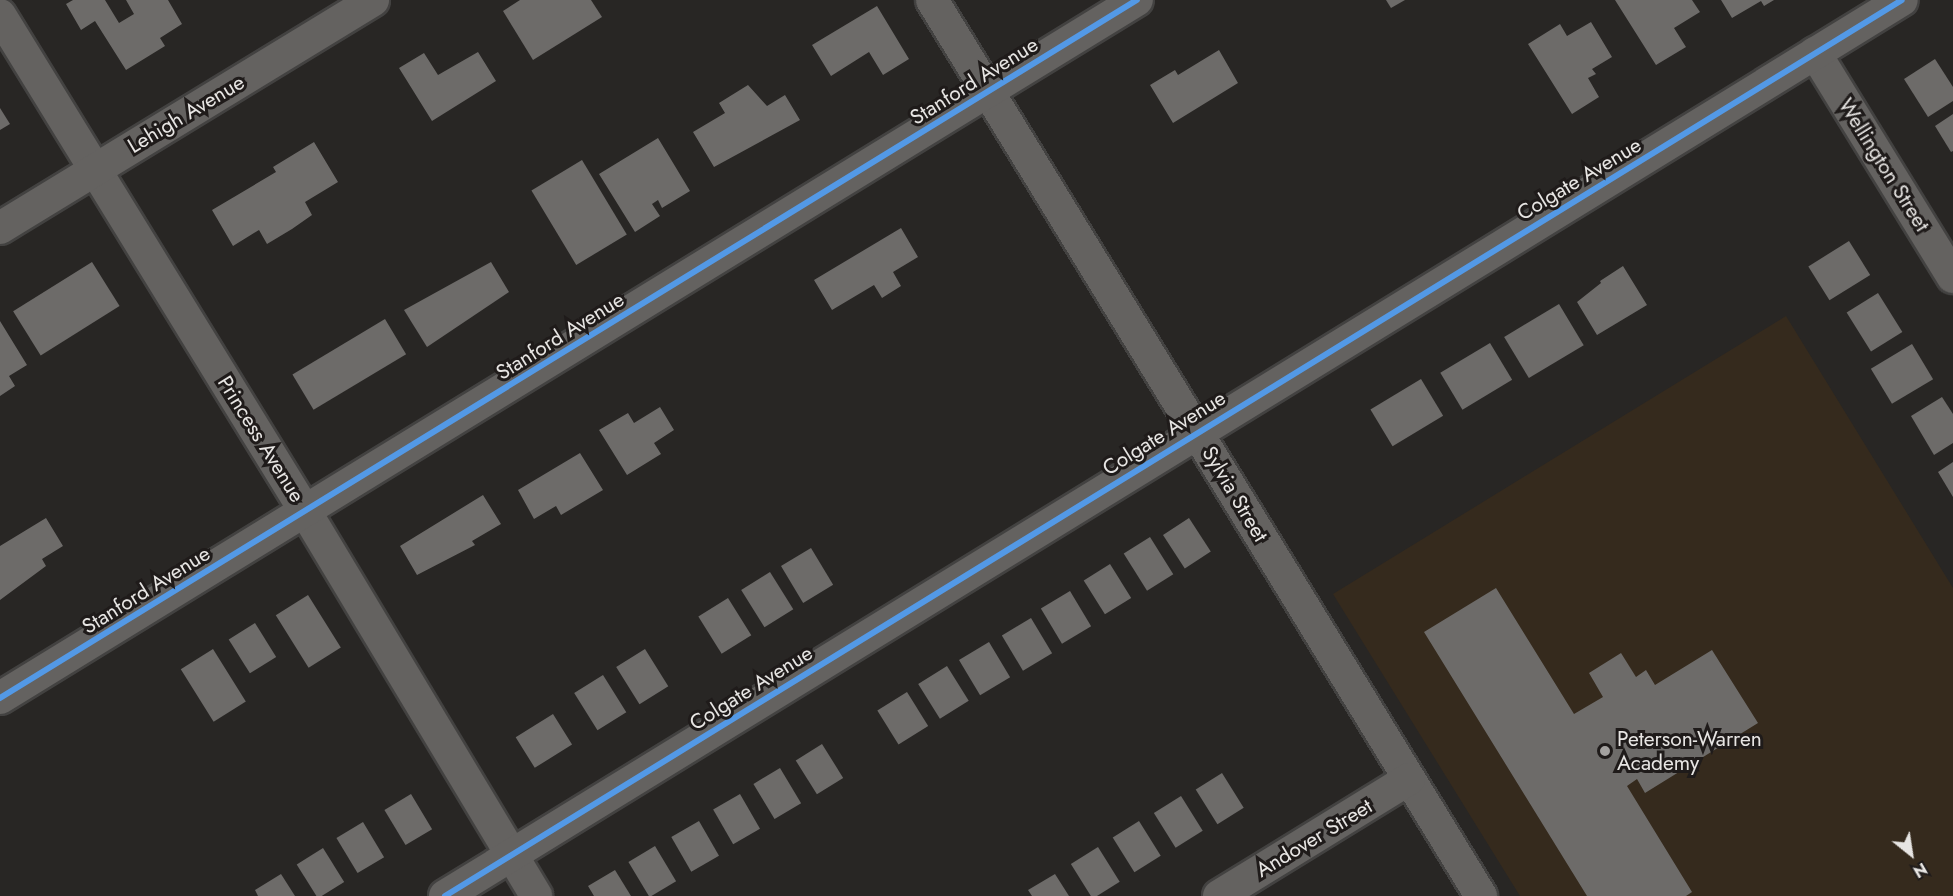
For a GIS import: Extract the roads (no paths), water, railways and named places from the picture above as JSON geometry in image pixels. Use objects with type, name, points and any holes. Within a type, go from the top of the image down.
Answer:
[{"type":"street","name":"Lehigh Avenue","points":[[0,228],[373,0]]},
{"type":"street","name":"Sylvia Street","points":[[932,0],[1481,896]]},
{"type":"street","name":"Stanford Avenue","points":[[0,698],[1137,0]]},
{"type":"street","name":"Colgate Avenue","points":[[445,896],[1902,0]]},
{"type":"street","name":"Princess Avenue","points":[[0,15],[305,511],[536,896]]},
{"type":"street","name":"Wellington Street","points":[[1815,53],[1953,277]]},
{"type":"street","name":"Andover Street","points":[[1219,896],[1409,779]]},
{"type":"place","name":"Peterson-Warren Academy","points":[[1605,751]]}]
